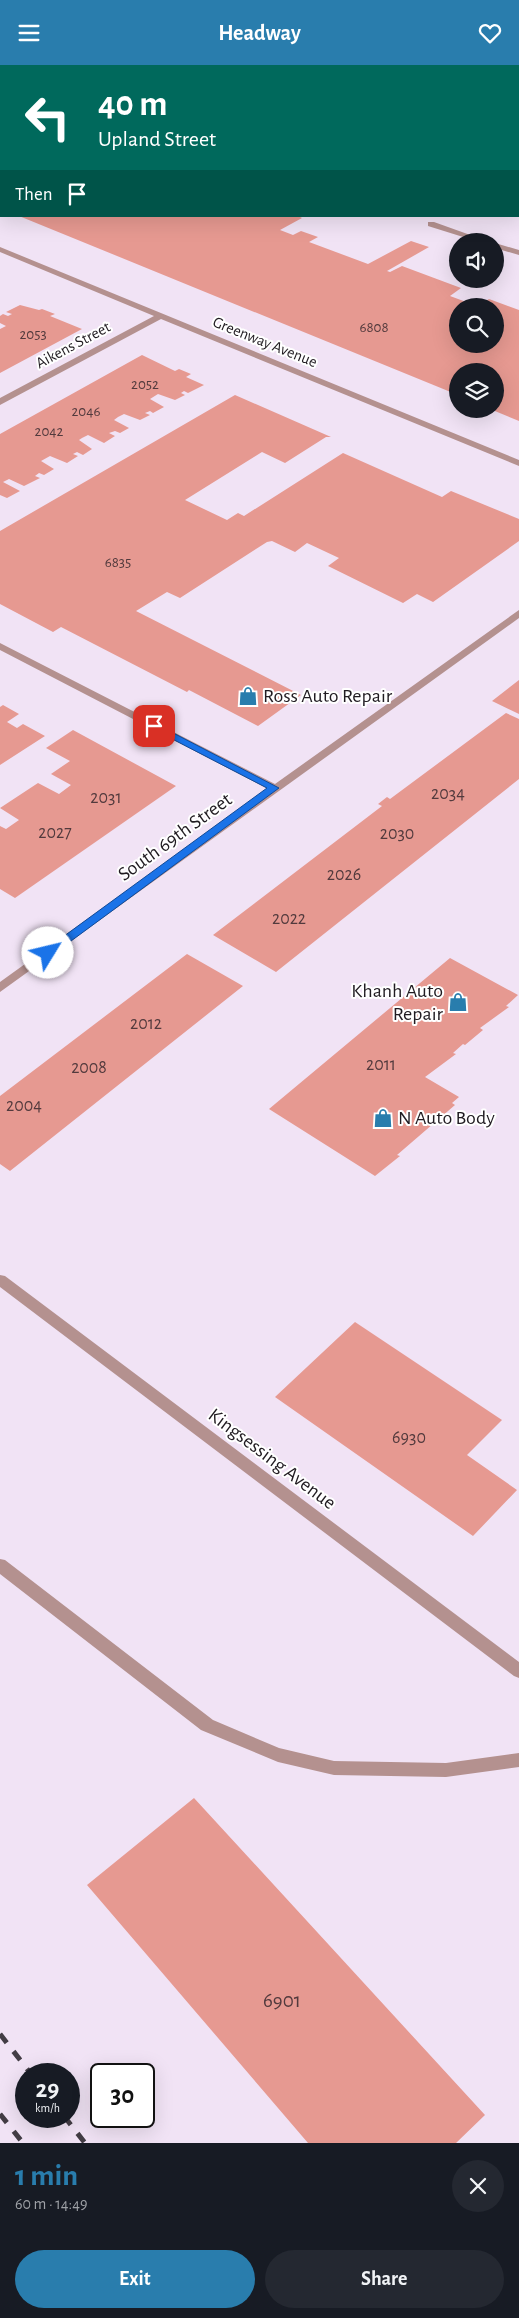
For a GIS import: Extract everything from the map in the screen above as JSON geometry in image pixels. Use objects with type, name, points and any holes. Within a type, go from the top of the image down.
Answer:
[{"type":"street","points":[[431,224],[459,233]]},
{"type":"street","points":[[504,248],[519,253]]},
{"type":"street","name":"Greenway Avenue","points":[[0,249],[519,463]]},
{"type":"street","name":"Aikens Street","points":[[0,402],[160,316]]},
{"type":"street","name":"South 69th Street","points":[[0,988],[274,788],[519,613]]},
{"type":"street","points":[[0,646],[274,788]]},
{"type":"street","name":"Kingsessing Avenue","points":[[0,1280],[519,1671]]},
{"type":"street","points":[[0,1565],[207,1725],[278,1755],[334,1768],[446,1770],[519,1760]]},
{"type":"building","points":[[21,217],[300,217],[302,218],[280,230],[293,235],[301,231],[318,237],[309,242],[368,264],[411,241],[429,247],[387,271],[390,272],[402,266],[449,284],[449,288],[461,288],[450,296],[455,298],[449,298],[449,353],[504,353],[504,304],[519,310],[519,421],[504,415],[504,363],[449,363],[449,391]]},
{"type":"building","points":[[20,305],[39,310],[42,309],[55,314],[50,316],[82,329],[0,373],[0,329],[6,326],[0,323],[0,316],[12,314],[6,312]]},
{"type":"building","points":[[142,355],[175,371],[179,369],[191,374],[186,377],[204,385],[188,393],[184,391],[181,393],[185,395],[175,400],[158,394],[150,399],[164,407],[153,413],[150,411],[145,413],[150,415],[140,420],[124,414],[118,417],[114,420],[129,428],[120,433],[115,431],[109,433],[115,436],[104,443],[88,435],[82,438],[79,440],[92,449],[83,455],[77,452],[73,454],[78,456],[67,463],[50,456],[41,461],[54,469],[44,475],[39,473],[35,476],[40,478],[24,486],[9,479],[3,482],[20,491],[7,498],[0,495],[0,434]]},
{"type":"building","points":[[235,395],[331,437],[326,437],[285,463],[262,452],[185,500],[227,520],[238,513],[244,516],[343,453],[442,497],[451,491],[519,519],[519,541],[433,602],[417,594],[403,603],[328,566],[339,558],[307,543],[295,552],[272,541],[267,542],[180,598],[167,592],[136,611],[301,695],[258,726],[189,690],[187,692],[61,627],[53,632],[0,604],[0,531]]},
{"type":"building","points":[[519,680],[519,714],[492,701]]},
{"type":"building","points":[[3,705],[19,714],[7,722],[17,728],[23,724],[45,736],[0,765],[0,707]]},
{"type":"building","points":[[506,713],[519,719],[519,779],[276,972],[213,935],[382,806],[378,804],[387,797],[390,799]]},
{"type":"building","points":[[73,730],[176,786],[15,898],[0,889],[0,826],[6,829],[19,820],[0,808],[38,783],[59,794],[71,785],[51,774],[70,761],[46,748]]},
{"type":"building","points":[[187,954],[243,986],[10,1171],[0,1164],[0,1096]]},
{"type":"building","points":[[450,958],[518,995],[506,1006],[509,1007],[480,1028],[483,1030],[453,1053],[456,1054],[425,1077],[459,1097],[452,1103],[455,1105],[397,1155],[400,1156],[375,1176],[269,1109]]},
{"type":"building","points":[[355,1322],[502,1420],[467,1455],[517,1490],[473,1536],[275,1397]]},
{"type":"building","points":[[194,1798],[485,2115],[456,2143],[308,2143],[87,1885]]},
{"type":"railway","points":[[0,2034],[22,2063]]},
{"type":"railway","points":[[0,2114],[23,2143]]},
{"type":"railway","points":[[73,2128],[85,2143]]},
{"type":"place","name":"Ross Auto Repair","points":[[248,696]]},
{"type":"place","name":"Khanh Auto Repair","points":[[458,1002]]},
{"type":"place","name":"N Auto Body","points":[[383,1118]]},
{"type":"route","points":[[48,953],[274,788],[154,726]]}]
